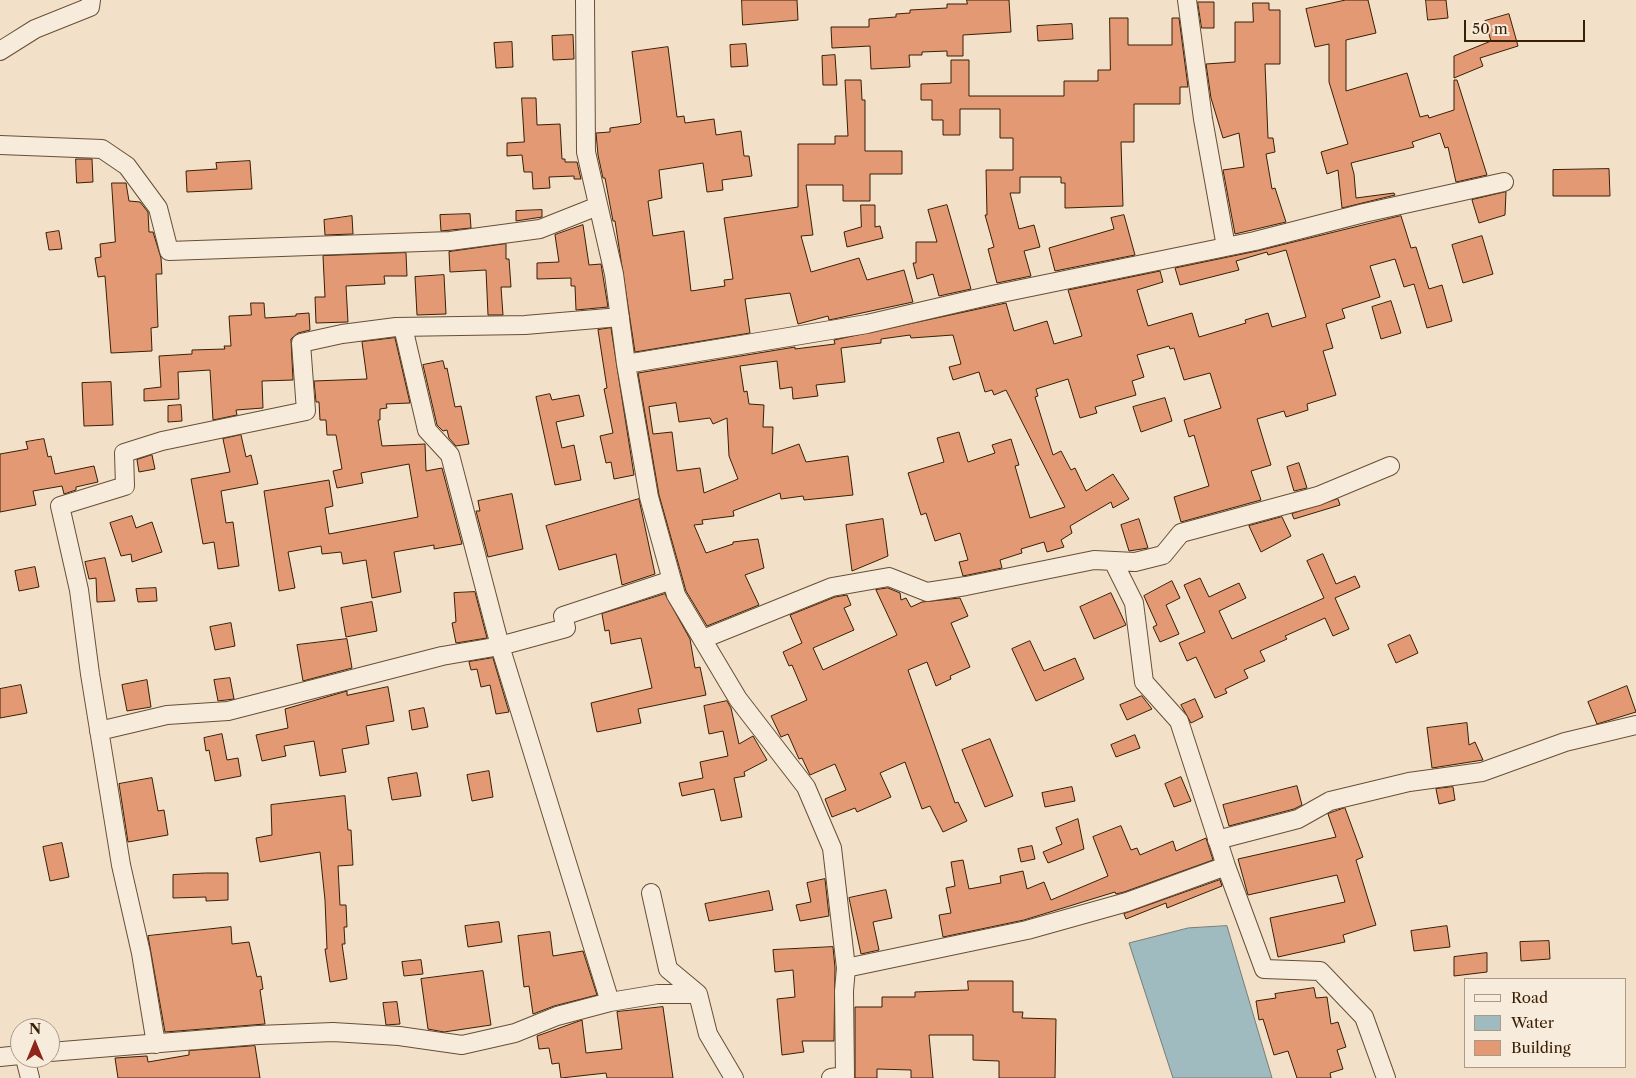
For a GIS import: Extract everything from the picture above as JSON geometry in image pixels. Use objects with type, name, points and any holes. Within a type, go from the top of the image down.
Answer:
[{"type":"street","points":[[0,51],[35,30],[90,7],[90,0]]},
{"type":"street","points":[[584,0],[586,152],[614,274],[626,364],[649,497],[676,595],[738,699],[806,787],[832,848],[846,968],[840,1077]]},
{"type":"street","points":[[1186,0],[1203,119],[1226,247]]},
{"type":"street","points":[[0,145],[102,149],[126,166],[158,208],[169,251],[450,241],[540,229],[598,206]]},
{"type":"street","points":[[626,364],[867,324],[992,295],[1226,247],[1504,182]]},
{"type":"street","points":[[156,1044],[141,953],[121,865],[99,731],[79,590],[60,506],[125,486],[124,453],[170,439],[306,412],[301,343],[342,334],[403,327],[525,325],[620,317]]},
{"type":"street","points":[[403,327],[427,430],[450,455],[500,646],[610,1002]]},
{"type":"street","points":[[703,639],[832,587],[889,577],[926,592],[966,586],[1094,560],[1135,562],[1163,555],[1181,533],[1318,496],[1390,466]]},
{"type":"street","points":[[1113,561],[1134,603],[1144,682],[1179,721],[1217,840],[1264,969],[1320,970],[1364,1017],[1386,1078]]},
{"type":"street","points":[[99,731],[168,715],[228,712],[442,656],[500,646],[566,628],[564,616],[672,580]]},
{"type":"street","points":[[1217,840],[1298,819],[1330,801],[1409,782],[1482,772],[1565,742],[1636,725]]},
{"type":"street","points":[[846,968],[1028,930],[1127,902],[1226,866]]},
{"type":"street","points":[[651,893],[668,969],[698,994],[708,1034],[734,1078]]},
{"type":"street","points":[[60,1051],[258,1035],[333,1032],[399,1036],[462,1046],[515,1033],[557,1016],[610,1002],[658,994],[698,994]]},
{"type":"water","points":[[1227,926],[1272,1078],[1173,1078],[1129,943],[1188,928]]},
{"type":"building","points":[[742,0],[797,0],[798,20],[743,25]]},
{"type":"building","points":[[967,0],[1009,0],[1011,32],[963,35],[963,56],[947,56],[947,51],[922,52],[922,55],[909,55],[910,67],[871,69],[870,46],[832,48],[831,27],[869,27],[869,19],[896,17],[896,14],[910,13],[910,10],[947,8],[947,4],[967,4]]},
{"type":"building","points":[[1346,0],[1368,0],[1376,33],[1346,40],[1346,91],[1407,73],[1420,117],[1428,115],[1429,118],[1454,110],[1454,80],[1457,80],[1487,175],[1456,182],[1448,147],[1445,148],[1440,133],[1412,142],[1414,147],[1351,163],[1356,198],[1394,193],[1395,195],[1342,208],[1338,170],[1327,174],[1321,152],[1348,144],[1329,82],[1329,44],[1315,47],[1306,9]]},
{"type":"building","points":[[1426,0],[1446,0],[1448,18],[1428,20]]},
{"type":"building","points":[[1198,2],[1214,2],[1214,28],[1202,28]]},
{"type":"building","points":[[1253,3],[1269,3],[1269,10],[1280,10],[1280,64],[1265,64],[1268,138],[1273,138],[1275,152],[1266,154],[1272,189],[1275,188],[1286,222],[1235,234],[1223,170],[1244,167],[1239,133],[1223,138],[1211,98],[1206,64],[1235,62],[1235,22],[1253,22]]},
{"type":"building","points":[[1509,14],[1518,46],[1480,58],[1483,66],[1454,78],[1454,56],[1491,41],[1485,21]]},
{"type":"building","points":[[1110,18],[1128,18],[1128,45],[1172,45],[1172,18],[1179,18],[1188,87],[1180,87],[1180,104],[1134,104],[1134,142],[1121,142],[1123,206],[1065,208],[1065,183],[1061,183],[1061,177],[1020,177],[1020,193],[1010,193],[1019,229],[1034,225],[1040,247],[1024,251],[1031,276],[997,283],[988,249],[994,247],[985,215],[987,215],[986,170],[1013,170],[1013,138],[1000,138],[1000,109],[960,109],[960,135],[943,135],[943,120],[932,120],[932,100],[921,100],[921,84],[951,83],[951,60],[969,60],[969,96],[1064,96],[1064,81],[1098,81],[1098,70],[1110,70]]},
{"type":"building","points":[[1072,24],[1073,39],[1038,41],[1037,26]]},
{"type":"building","points":[[573,35],[574,59],[553,60],[552,36]]},
{"type":"building","points":[[512,42],[513,67],[496,68],[494,43]]},
{"type":"building","points":[[746,44],[748,66],[731,67],[730,45]]},
{"type":"building","points":[[668,47],[677,117],[684,116],[685,123],[714,119],[716,135],[741,131],[744,156],[749,156],[752,176],[722,180],[723,190],[707,192],[703,163],[659,170],[662,198],[648,201],[653,236],[684,231],[691,291],[725,286],[724,280],[733,279],[724,218],[798,207],[798,144],[835,144],[835,136],[848,136],[845,80],[861,80],[862,100],[865,100],[865,151],[902,151],[902,174],[870,174],[870,201],[843,201],[843,185],[806,185],[813,235],[801,236],[811,272],[859,258],[867,280],[904,270],[913,302],[829,320],[828,316],[798,324],[790,293],[745,299],[750,333],[635,352],[615,221],[613,221],[605,178],[603,178],[598,155],[596,133],[610,132],[610,128],[639,124],[641,122],[632,52]]},
{"type":"building","points":[[835,55],[837,85],[823,85],[822,56]]},
{"type":"building","points":[[522,98],[536,98],[537,125],[560,124],[562,159],[565,159],[565,162],[577,162],[581,179],[574,179],[574,176],[549,177],[550,188],[533,189],[532,172],[524,172],[522,155],[507,156],[507,143],[524,142]]},
{"type":"building","points":[[76,159],[92,159],[93,182],[77,183]]},
{"type":"building","points":[[250,161],[252,189],[187,192],[186,171],[217,169],[216,163]]},
{"type":"building","points":[[1609,169],[1610,196],[1553,196],[1553,170]]},
{"type":"building","points":[[112,183],[126,183],[129,201],[140,202],[148,212],[149,232],[153,232],[161,258],[162,274],[156,274],[158,327],[151,328],[152,351],[111,353],[105,276],[98,277],[95,258],[101,257],[100,244],[115,242]]},
{"type":"building","points":[[1506,192],[1505,215],[1479,223],[1472,200]]},
{"type":"building","points":[[861,205],[875,205],[875,227],[880,226],[883,238],[847,247],[844,232],[861,227]]},
{"type":"building","points":[[947,205],[971,289],[939,296],[933,274],[917,279],[913,263],[916,263],[916,242],[937,242],[928,210]]},
{"type":"building","points":[[542,210],[542,217],[516,221],[516,211]]},
{"type":"building","points":[[470,214],[471,228],[441,231],[440,215]]},
{"type":"building","points":[[1124,215],[1135,255],[1055,271],[1049,248],[1114,229],[1111,218]]},
{"type":"building","points":[[352,216],[353,234],[325,235],[324,220]]},
{"type":"building","points":[[1401,216],[1411,248],[1416,247],[1429,289],[1442,285],[1452,321],[1427,328],[1414,284],[1404,287],[1395,259],[1370,266],[1380,297],[1342,309],[1345,318],[1326,324],[1333,348],[1323,351],[1336,395],[1307,404],[1308,410],[1286,417],[1284,411],[1257,419],[1271,465],[1251,471],[1261,500],[1181,522],[1174,497],[1209,486],[1194,435],[1189,437],[1184,420],[1221,408],[1210,373],[1184,380],[1174,348],[1170,349],[1169,346],[1137,355],[1144,377],[1132,381],[1136,395],[1095,407],[1097,413],[1080,418],[1068,379],[1036,389],[1038,396],[1035,397],[1053,455],[1061,451],[1071,470],[1075,468],[1086,491],[1113,474],[1129,499],[1113,508],[1111,502],[1070,526],[1072,533],[1061,540],[1064,547],[1047,552],[1044,542],[1021,549],[1022,553],[1000,560],[1002,568],[963,576],[959,562],[968,560],[960,533],[935,541],[926,513],[921,515],[908,473],[944,462],[937,438],[959,432],[968,462],[995,453],[992,445],[1011,439],[1019,465],[1015,466],[1030,518],[1065,507],[1006,390],[994,395],[992,390],[985,392],[979,372],[953,380],[949,367],[961,364],[953,335],[911,338],[910,335],[881,339],[881,343],[841,348],[845,382],[816,385],[818,396],[793,399],[792,387],[780,389],[777,361],[740,366],[744,392],[747,391],[749,404],[764,405],[763,427],[773,427],[772,454],[799,444],[806,462],[848,456],[853,495],[804,500],[803,496],[781,499],[780,493],[733,511],[734,516],[702,520],[703,524],[694,525],[706,553],[733,544],[733,542],[758,539],[764,568],[745,575],[759,605],[707,626],[686,591],[659,495],[638,373],[795,347],[795,349],[835,344],[834,340],[1006,303],[1014,331],[1047,321],[1054,344],[1082,336],[1068,290],[1160,271],[1163,282],[1137,290],[1148,326],[1192,313],[1199,337],[1246,323],[1245,320],[1268,313],[1272,327],[1306,317],[1286,250],[1268,255],[1267,252],[1236,261],[1239,270],[1180,285],[1175,268],[1257,251]],"holes":[[[676,403],[679,422],[710,418],[713,424],[727,418],[729,456],[738,479],[704,493],[700,468],[677,471],[672,432],[653,434],[649,407]]]},
{"type":"building","points":[[583,225],[589,265],[601,264],[608,307],[576,310],[575,286],[571,286],[571,278],[537,279],[537,263],[559,262],[555,235]]},
{"type":"building","points":[[59,231],[62,249],[49,250],[46,233]]},
{"type":"building","points":[[1482,236],[1493,274],[1463,283],[1452,245]]},
{"type":"building","points":[[506,244],[506,259],[509,259],[511,287],[501,287],[503,315],[488,315],[486,270],[450,272],[449,252]]},
{"type":"building","points":[[406,253],[407,276],[384,276],[385,284],[346,286],[348,322],[316,323],[315,297],[325,297],[323,256]]},
{"type":"building","points":[[444,275],[446,314],[417,315],[415,277]]},
{"type":"building","points":[[1391,301],[1401,333],[1381,339],[1372,307]]},
{"type":"building","points":[[251,303],[264,303],[265,318],[296,316],[296,314],[309,313],[310,330],[298,333],[291,339],[293,380],[262,381],[263,408],[236,410],[237,415],[213,420],[210,370],[178,372],[179,399],[144,401],[144,389],[161,387],[159,356],[192,354],[192,350],[225,349],[224,346],[231,346],[229,316],[251,315]]},
{"type":"building","points":[[611,328],[634,475],[614,479],[611,462],[606,463],[600,436],[613,433],[604,389],[607,388],[598,330]]},
{"type":"building","points":[[395,338],[410,403],[386,404],[387,408],[380,409],[380,420],[378,420],[382,446],[425,444],[426,471],[442,468],[462,544],[434,549],[434,545],[394,552],[401,592],[372,598],[366,560],[343,564],[341,552],[322,554],[321,546],[288,552],[295,588],[279,591],[264,491],[329,480],[333,506],[325,508],[329,534],[418,517],[409,464],[361,473],[363,483],[337,488],[333,471],[342,469],[336,435],[327,435],[326,420],[320,420],[319,402],[316,402],[314,381],[367,379],[362,342]]},
{"type":"building","points":[[443,361],[445,369],[447,368],[455,407],[461,406],[469,444],[456,446],[449,438],[447,430],[443,431],[437,425],[423,365]]},
{"type":"building","points":[[111,382],[113,425],[84,426],[82,383]]},
{"type":"building","points":[[550,394],[552,400],[579,395],[584,416],[556,422],[562,448],[574,445],[581,480],[555,485],[536,397]]},
{"type":"building","points":[[1165,398],[1172,421],[1141,432],[1133,407]]},
{"type":"building","points":[[181,405],[182,421],[168,422],[168,406]]},
{"type":"building","points":[[241,435],[246,457],[251,455],[258,484],[221,491],[226,523],[233,522],[239,566],[218,569],[214,542],[203,544],[191,479],[230,472],[223,439]]},
{"type":"building","points":[[44,439],[48,457],[51,456],[55,474],[94,466],[98,482],[76,487],[76,490],[64,494],[62,486],[33,491],[36,505],[0,512],[0,454],[28,449],[26,442]]},
{"type":"building","points":[[152,455],[155,469],[139,472],[137,460]]},
{"type":"building","points":[[1299,463],[1307,488],[1294,491],[1287,467]]},
{"type":"building","points":[[512,494],[523,549],[488,557],[476,511],[480,511],[478,501]]},
{"type":"building","points":[[639,499],[655,574],[622,585],[616,554],[559,570],[546,526]]},
{"type":"building","points":[[1338,499],[1340,505],[1294,519],[1292,514]]},
{"type":"building","points":[[132,516],[136,528],[152,522],[162,552],[132,562],[131,554],[121,556],[110,523]]},
{"type":"building","points":[[1282,517],[1291,536],[1261,552],[1249,526]]},
{"type":"building","points":[[883,519],[888,556],[852,571],[846,525]]},
{"type":"building","points":[[1139,519],[1148,548],[1129,551],[1121,525]]},
{"type":"building","points":[[1323,554],[1336,584],[1355,576],[1360,587],[1335,598],[1349,629],[1333,636],[1325,618],[1285,636],[1287,639],[1260,651],[1265,661],[1244,670],[1248,678],[1225,689],[1227,693],[1215,698],[1196,657],[1187,661],[1179,643],[1205,632],[1184,585],[1200,578],[1209,597],[1239,583],[1246,598],[1219,611],[1232,639],[1324,598],[1307,561]]},
{"type":"building","points":[[105,558],[115,601],[97,602],[96,578],[89,579],[85,562]]},
{"type":"building","points":[[35,567],[39,587],[19,591],[15,571]]},
{"type":"building","points":[[1172,581],[1180,598],[1166,605],[1179,634],[1160,642],[1153,627],[1157,625],[1144,596]]},
{"type":"building","points":[[156,588],[157,601],[138,602],[136,589]]},
{"type":"building","points":[[888,588],[900,593],[901,600],[906,598],[911,607],[922,602],[960,598],[968,616],[951,623],[970,667],[950,676],[951,679],[936,686],[927,662],[908,670],[955,803],[958,802],[967,821],[943,832],[930,806],[922,809],[905,762],[880,773],[891,797],[857,812],[855,808],[832,817],[825,799],[846,790],[835,764],[810,775],[802,758],[799,759],[788,734],[781,737],[771,716],[807,700],[792,665],[789,666],[783,652],[802,643],[790,615],[835,597],[847,595],[851,605],[844,608],[854,630],[813,648],[823,670],[897,635],[876,590]]},
{"type":"building","points":[[475,592],[487,638],[456,643],[452,623],[456,622],[454,593]]},
{"type":"building","points":[[1111,593],[1126,625],[1094,639],[1080,607]]},
{"type":"building","points":[[665,594],[690,639],[695,668],[700,667],[706,695],[638,709],[641,723],[597,732],[591,703],[652,688],[641,638],[611,644],[609,630],[605,631],[602,614]]},
{"type":"building","points":[[372,602],[377,631],[346,637],[341,608]]},
{"type":"building","points":[[231,623],[235,646],[215,650],[210,627]]},
{"type":"building","points":[[1410,635],[1418,653],[1396,663],[1388,645]]},
{"type":"building","points":[[347,639],[352,668],[303,681],[297,645]]},
{"type":"building","points":[[1030,641],[1044,671],[1075,658],[1084,679],[1036,701],[1012,649]]},
{"type":"building","points":[[493,658],[509,712],[496,714],[490,685],[481,687],[477,669],[471,670],[469,662]]},
{"type":"building","points":[[230,678],[234,699],[218,701],[214,680]]},
{"type":"building","points":[[147,680],[151,707],[127,711],[122,685]]},
{"type":"building","points":[[21,685],[27,713],[0,718],[0,689]]},
{"type":"building","points":[[1627,686],[1636,712],[1597,724],[1588,702]]},
{"type":"building","points":[[388,687],[394,721],[366,726],[369,744],[342,749],[346,772],[320,776],[314,741],[284,746],[286,756],[262,761],[256,735],[288,728],[285,709],[347,691],[347,695]]},
{"type":"building","points":[[1142,696],[1152,709],[1127,720],[1120,705]]},
{"type":"building","points":[[1195,699],[1203,717],[1191,723],[1181,705]]},
{"type":"building","points":[[727,701],[731,708],[739,744],[753,736],[767,760],[744,772],[745,776],[734,778],[742,817],[721,821],[714,789],[682,796],[679,783],[703,778],[700,762],[728,756],[723,731],[709,734],[704,706]]},
{"type":"building","points":[[424,708],[428,727],[412,730],[409,711]]},
{"type":"building","points":[[1467,723],[1469,745],[1475,742],[1483,760],[1432,768],[1427,728]]},
{"type":"building","points":[[222,734],[227,760],[238,758],[241,776],[215,781],[209,750],[206,751],[204,738]]},
{"type":"building","points":[[1135,735],[1140,748],[1116,757],[1111,745]]},
{"type":"building","points":[[990,739],[1013,796],[985,807],[962,750]]},
{"type":"building","points":[[489,771],[493,797],[472,801],[467,775]]},
{"type":"building","points":[[417,773],[421,796],[392,800],[388,778]]},
{"type":"building","points":[[1181,777],[1191,801],[1174,807],[1165,784]]},
{"type":"building","points":[[152,778],[158,811],[164,810],[168,835],[128,842],[119,784]]},
{"type":"building","points":[[1297,786],[1302,805],[1294,809],[1229,826],[1223,805]]},
{"type":"building","points":[[1072,787],[1075,801],[1045,807],[1042,793]]},
{"type":"building","points":[[1453,787],[1455,800],[1439,804],[1436,789]]},
{"type":"building","points":[[345,796],[348,830],[351,830],[353,865],[338,866],[340,905],[346,905],[347,927],[344,927],[345,944],[342,944],[347,979],[330,982],[325,949],[327,949],[325,900],[320,852],[260,862],[256,838],[272,835],[271,805]]},
{"type":"building","points":[[1345,808],[1363,857],[1356,860],[1376,925],[1343,935],[1345,942],[1278,957],[1270,918],[1345,902],[1337,875],[1248,895],[1238,859],[1336,837],[1328,814]]},
{"type":"building","points":[[1078,819],[1084,849],[1048,863],[1043,852],[1062,844],[1056,828]]},
{"type":"building","points":[[1121,826],[1131,850],[1137,848],[1140,855],[1173,841],[1176,851],[1206,838],[1213,860],[1124,892],[1116,894],[1115,892],[1024,920],[943,937],[939,915],[951,913],[946,888],[955,886],[951,862],[963,860],[969,889],[1001,883],[1000,876],[1023,871],[1027,889],[1044,882],[1051,900],[1108,876],[1093,837]]},
{"type":"building","points":[[62,843],[69,877],[50,881],[43,847]]},
{"type":"building","points":[[1032,846],[1035,859],[1021,862],[1018,849]]},
{"type":"building","points":[[228,873],[228,900],[206,901],[206,897],[173,898],[173,875]]},
{"type":"building","points":[[825,879],[829,916],[800,921],[796,905],[811,902],[807,883]]},
{"type":"building","points":[[1220,880],[1222,886],[1167,908],[1166,903],[1126,919],[1124,914]]},
{"type":"building","points":[[886,890],[892,918],[873,922],[879,950],[861,954],[849,898]]},
{"type":"building","points":[[769,891],[773,910],[709,921],[705,904]]},
{"type":"building","points":[[499,922],[502,942],[468,947],[465,926]]},
{"type":"building","points":[[1447,926],[1450,947],[1414,951],[1411,931]]},
{"type":"building","points":[[231,927],[232,944],[249,942],[257,977],[261,976],[263,989],[260,990],[265,1024],[165,1032],[148,936]]},
{"type":"building","points":[[550,932],[553,956],[583,951],[597,995],[554,1006],[533,1014],[529,986],[524,987],[518,936]]},
{"type":"building","points":[[1549,941],[1550,959],[1521,961],[1520,942]]},
{"type":"building","points":[[833,947],[835,968],[834,1041],[802,1041],[804,1052],[782,1055],[777,999],[795,997],[793,970],[775,972],[773,950]]},
{"type":"building","points":[[1487,953],[1487,972],[1454,976],[1454,957]]},
{"type":"building","points":[[421,960],[423,974],[404,976],[402,962]]},
{"type":"building","points":[[483,971],[491,1025],[444,1032],[428,1029],[421,979]]},
{"type":"building","points":[[968,981],[1013,981],[1013,1012],[1023,1012],[1022,1018],[1056,1019],[1055,1078],[999,1078],[999,1061],[973,1060],[973,1035],[929,1035],[933,1078],[911,1078],[911,1070],[877,1069],[877,1078],[855,1078],[855,1007],[882,1007],[882,997],[915,997],[915,992],[968,990]]},
{"type":"building","points":[[1314,988],[1316,998],[1327,997],[1331,1024],[1338,1022],[1346,1047],[1337,1050],[1343,1069],[1330,1073],[1331,1078],[1297,1078],[1288,1051],[1274,1055],[1263,1019],[1259,1020],[1256,1001],[1276,998],[1275,994]]},
{"type":"building","points":[[397,1002],[400,1024],[386,1025],[383,1003]]},
{"type":"building","points":[[663,1007],[673,1078],[607,1078],[606,1073],[561,1078],[559,1063],[552,1064],[549,1048],[539,1049],[537,1036],[582,1020],[586,1053],[622,1049],[617,1012]]},
{"type":"building","points":[[255,1046],[260,1078],[118,1078],[115,1058],[147,1056],[148,1062],[189,1055],[189,1051]]}]
